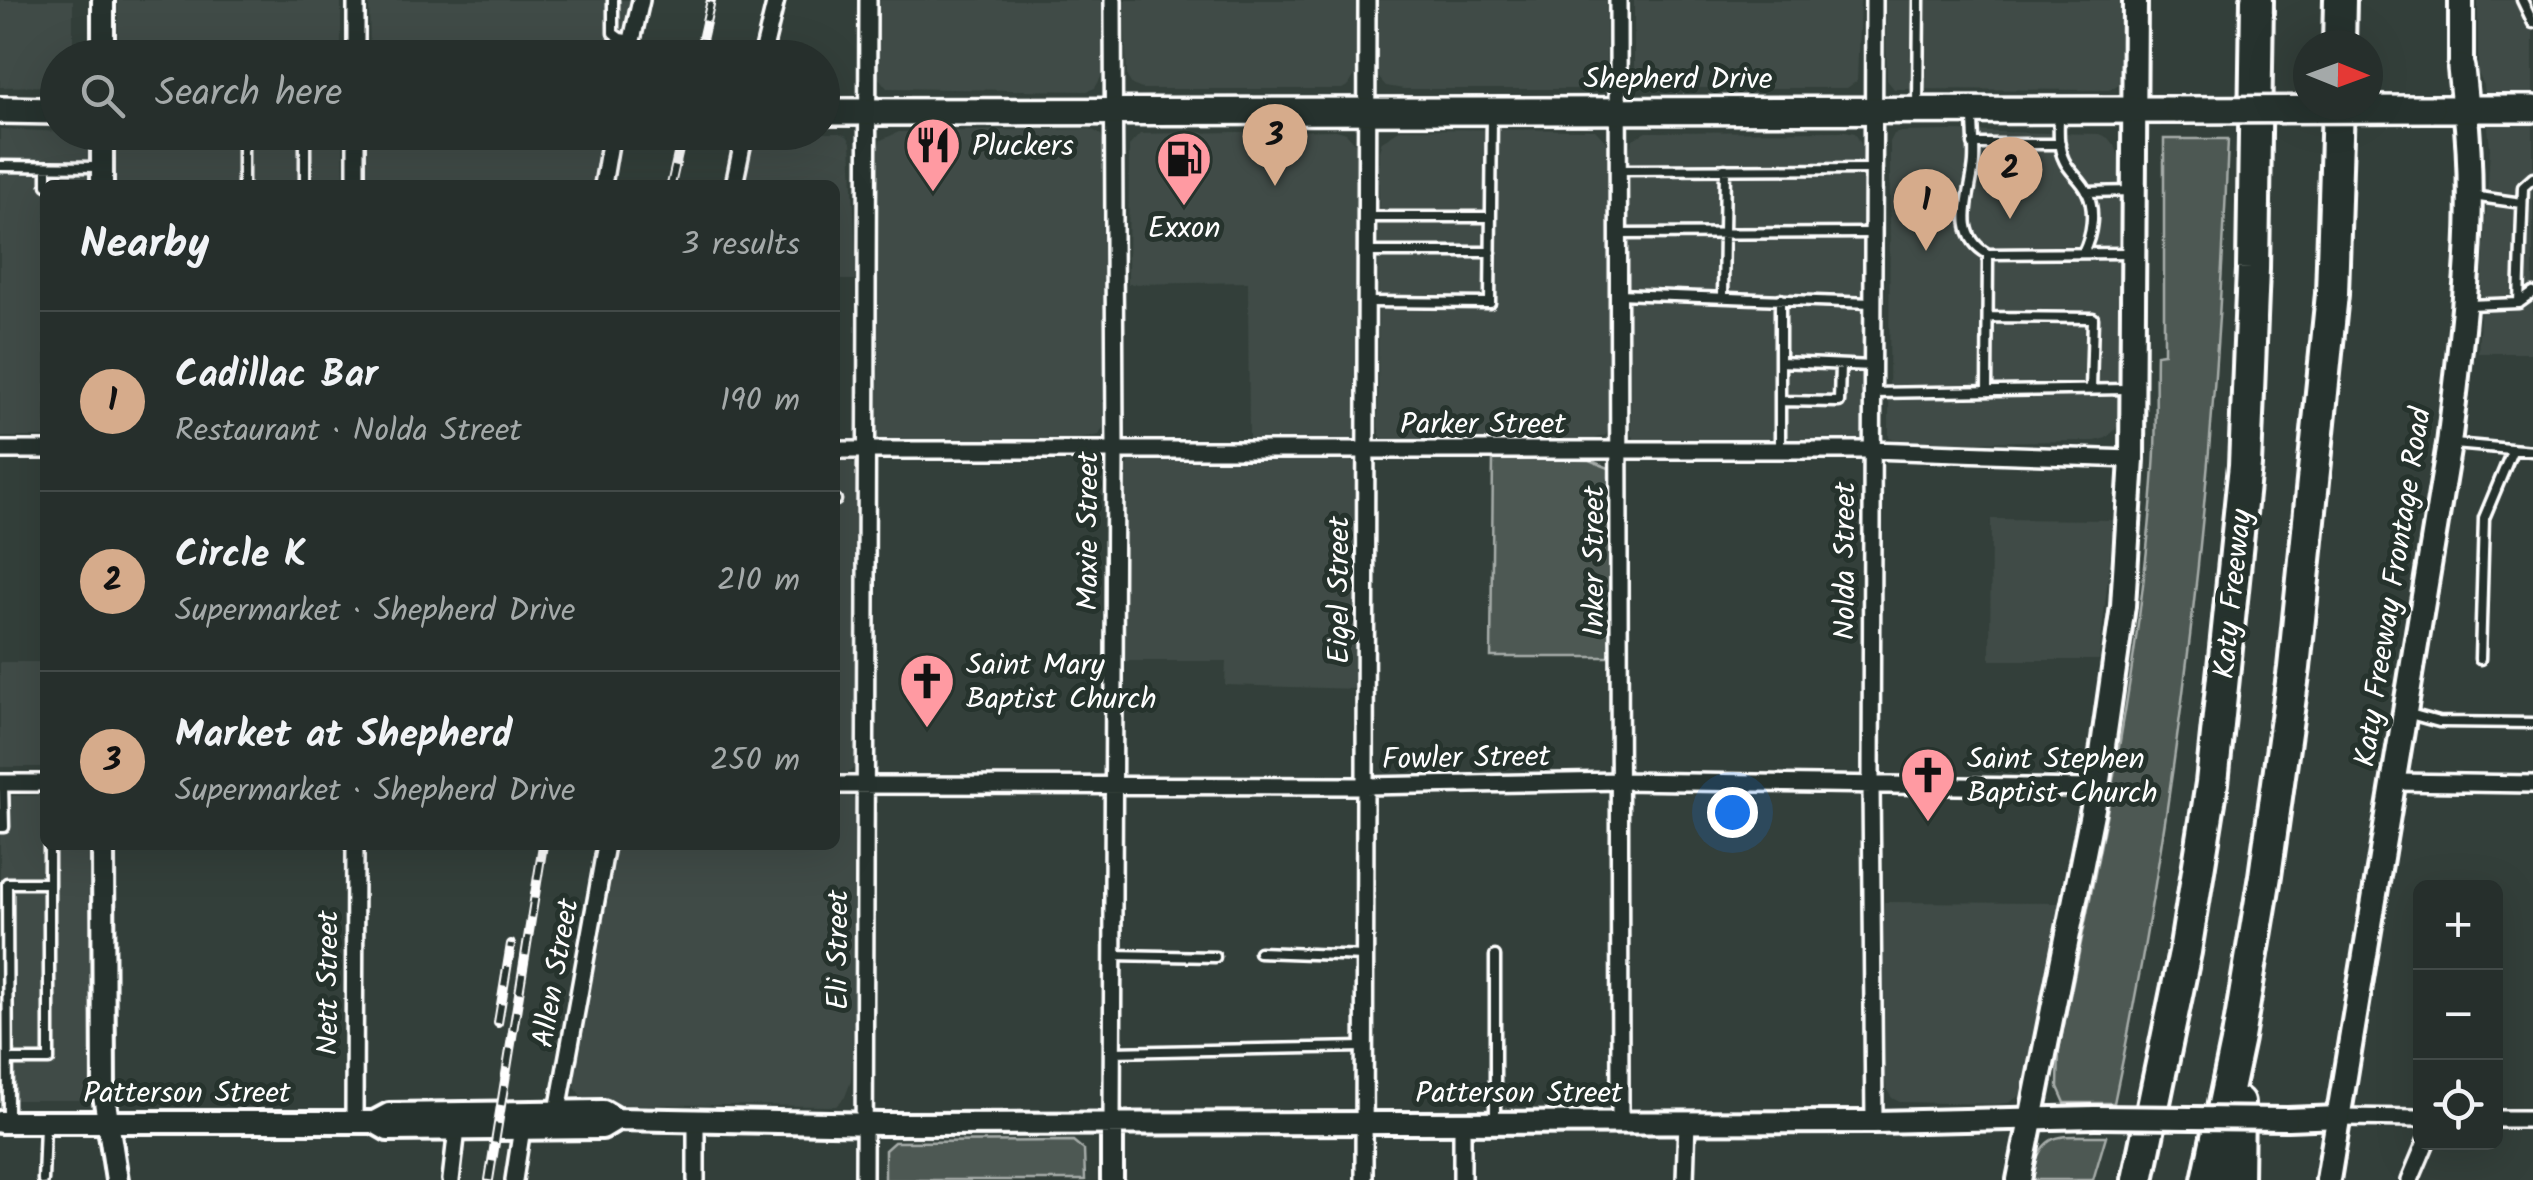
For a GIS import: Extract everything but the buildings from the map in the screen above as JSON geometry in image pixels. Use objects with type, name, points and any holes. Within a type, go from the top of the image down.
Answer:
[{"type":"highway","name":"Katy Freeway","points":[[2138,1180],[2185,952],[2212,783],[2245,465],[2257,0]]},
{"type":"highway","points":[[2339,30],[2340,0]]},
{"type":"highway","points":[[2208,1180],[2238,1038],[2265,876],[2309,534],[2332,294],[2338,120]]},
{"type":"highway","points":[[2238,1038],[2238,1180]]},
{"type":"highway","points":[[2129,1180],[2147,1144]]},
{"type":"main road","points":[[2018,1180],[2097,788],[2123,606],[2132,459],[2135,0]]},
{"type":"main road","name":"Katy Freeway Frontage Road","points":[[2328,1180],[2449,444],[2464,305],[2470,196],[2461,68],[2461,0]]},
{"type":"main road","name":"Shepherd Drive","points":[[840,112],[2533,109]]},
{"type":"main road","points":[[0,110],[40,111]]},
{"type":"street","points":[[103,0],[103,40]]},
{"type":"street","points":[[356,0],[356,40]]},
{"type":"street","points":[[632,40],[641,0]]},
{"type":"street","points":[[766,40],[776,0]]},
{"type":"street","name":"Eli Street","points":[[864,1180],[868,0]]},
{"type":"street","name":"Maxie Street","points":[[1112,0],[1112,1123]]},
{"type":"street","name":"Eigel Street","points":[[1364,1180],[1367,0]]},
{"type":"street","name":"Inker Street","points":[[1618,0],[1620,1122]]},
{"type":"street","name":"Nolda Street","points":[[1874,0],[1874,1122]]},
{"type":"street","points":[[102,150],[102,176]]},
{"type":"street","points":[[356,150],[356,180]]},
{"type":"street","points":[[604,180],[609,150]]},
{"type":"street","points":[[735,180],[741,150]]},
{"type":"street","points":[[0,450],[40,450]]},
{"type":"street","name":"Parker Street","points":[[840,450],[1872,450],[2132,459]]},
{"type":"street","name":"Fowler Street","points":[[840,784],[1365,786],[1620,781],[2097,788]]},
{"type":"street","points":[[2394,782],[2533,784]]},
{"type":"street","points":[[2,783],[40,783]]},
{"type":"street","points":[[103,850],[104,1096],[117,1180]]},
{"type":"street","name":"Nett Street","points":[[355,850],[364,1122]]},
{"type":"street","name":"Allen Street","points":[[558,1111],[605,850]]},
{"type":"street","name":"Patterson Street","points":[[4,1122],[364,1122],[389,1114],[558,1111],[604,1112],[617,1119],[864,1124],[1874,1122],[2033,1116],[2413,1118]]},
{"type":"street","name":"Patterson Street","points":[[364,1122],[388,1130],[602,1128],[617,1119]]},
{"type":"street","points":[[2503,1119],[2533,1119]]},
{"type":"street","points":[[696,1120],[696,1180]]},
{"type":"street","points":[[1685,1180],[1688,1121]]},
{"type":"street","points":[[1462,1122],[1462,1180]]},
{"type":"street","points":[[1112,1123],[1112,1180]]},
{"type":"street","points":[[514,1180],[522,1128]]},
{"type":"street","points":[[451,1180],[458,1129]]},
{"type":"street","points":[[2410,1180],[2423,1150]]},
{"type":"lane","points":[[614,0],[613,33],[632,40]]},
{"type":"lane","points":[[1918,110],[1919,0]]},
{"type":"lane","points":[[2526,2],[2533,23]]},
{"type":"lane","points":[[1366,302],[1490,303],[1492,110]]},
{"type":"lane","points":[[1973,110],[1974,167],[1966,220],[1971,240],[1988,254],[2133,253]]},
{"type":"lane","points":[[2059,110],[2065,164],[2087,192],[2092,217],[2090,239],[2083,253]]},
{"type":"lane","points":[[1973,144],[2060,144]]},
{"type":"lane","points":[[243,150],[243,180]]},
{"type":"lane","points":[[305,150],[305,180]]},
{"type":"lane","points":[[0,166],[47,167],[102,176]]},
{"type":"lane","points":[[47,167],[47,180]]},
{"type":"lane","points":[[1723,296],[1725,169]]},
{"type":"lane","points":[[1618,170],[1873,169]]},
{"type":"lane","points":[[2519,303],[2523,187],[2533,178]]},
{"type":"lane","points":[[2087,192],[2134,191]]},
{"type":"lane","points":[[2470,196],[2522,207],[2532,205]]},
{"type":"lane","points":[[1366,216],[1491,217]]},
{"type":"lane","points":[[1618,234],[1873,233]]},
{"type":"lane","points":[[2520,241],[2532,234]]},
{"type":"lane","points":[[1366,252],[1491,252]]},
{"type":"lane","points":[[1987,392],[1988,254]]},
{"type":"lane","points":[[2520,266],[2532,259]]},
{"type":"lane","points":[[2464,305],[2519,303],[2533,293]]},
{"type":"lane","points":[[1618,294],[1872,303]]},
{"type":"lane","points":[[1780,300],[1780,450]]},
{"type":"lane","points":[[1988,317],[2093,318],[2092,390]]},
{"type":"lane","points":[[1780,362],[1872,366]]},
{"type":"lane","points":[[1780,401],[1839,402],[1840,365]]},
{"type":"lane","points":[[1872,393],[2132,390]]},
{"type":"lane","points":[[2449,444],[2533,452]]},
{"type":"lane","points":[[2480,659],[2484,518],[2512,452]]},
{"type":"lane","points":[[2406,713],[2439,722],[2533,724]]},
{"type":"lane","points":[[0,828],[4,828],[2,783]]},
{"type":"lane","points":[[8,1060],[49,1060],[49,850]]},
{"type":"lane","points":[[4,1122],[8,1060],[7,882],[49,883]]},
{"type":"lane","points":[[1259,952],[1365,956]]},
{"type":"lane","points":[[1112,955],[1214,958]]},
{"type":"lane","points":[[1495,956],[1495,1122]]},
{"type":"lane","points":[[1112,1052],[1364,1046]]},
{"type":"lane","points":[[42,1180],[45,1122]]},
{"type":"shaded area","points":[[0,0],[73,0],[73,40],[40,40],[40,86],[0,87]]},
{"type":"shaded area","points":[[118,0],[341,0],[341,40],[118,40]]},
{"type":"shaded area","points":[[369,0],[630,0],[622,40],[370,40]]},
{"type":"shaded area","points":[[878,0],[1106,0],[1104,72],[1095,88],[1087,91],[887,88],[878,77]]},
{"type":"shaded area","points":[[1124,0],[1357,0],[1355,75],[1342,89],[1142,89],[1132,85],[1127,77]]},
{"type":"shaded area","points":[[1378,0],[1607,0],[1606,75],[1595,89],[1386,86],[1378,77]]},
{"type":"shaded area","points":[[1634,0],[1860,0],[1857,81],[1847,88],[1642,88],[1634,72]]},
{"type":"shaded area","points":[[1885,0],[2121,0],[2119,84],[2109,90],[1894,89],[1887,80]]},
{"type":"shaded area","points":[[2478,0],[2533,0],[2533,353],[2478,353],[2490,148],[2484,85],[2478,74]]},
{"type":"shaded area","points":[[0,129],[40,131],[40,150],[91,150],[91,180],[40,180],[40,437],[0,437]]},
{"type":"shaded area","points":[[1091,129],[1104,141],[1103,428],[1099,435],[1079,439],[875,439],[876,150],[881,140],[899,132]]},
{"type":"shaded area","points":[[1401,129],[1595,130],[1608,144],[1610,426],[1606,435],[1589,441],[1387,441],[1381,437],[1379,151],[1382,141]]},
{"type":"shaded area","points":[[1336,130],[1346,133],[1356,144],[1360,411],[1356,436],[1350,442],[1249,442],[1248,282],[1128,284],[1129,146],[1140,134]]},
{"type":"shaded area","points":[[1646,132],[1855,133],[1862,146],[1865,429],[1861,438],[1854,444],[1636,441],[1631,435],[1628,153],[1633,139]]},
{"type":"shaded area","points":[[1901,132],[2099,134],[2116,148],[2120,417],[2116,429],[2106,438],[1904,442],[1889,437],[1890,142],[1894,134]]},
{"type":"shaded area","points":[[840,133],[847,136],[851,142],[857,280],[840,280],[840,180],[745,180],[752,150],[840,150]]},
{"type":"shaded area","points":[[2164,139],[2228,139],[2215,382],[2192,624],[2158,864],[2114,1103],[2065,1103],[2058,1087],[2059,1049],[2117,760],[2148,542],[2155,454],[2156,354],[2164,353]]},
{"type":"shaded area","points":[[116,150],[343,150],[344,180],[116,180]]},
{"type":"shaded area","points":[[367,150],[600,150],[595,180],[367,180]]},
{"type":"shaded area","points":[[1493,458],[1589,460],[1609,468],[1613,477],[1613,657],[1491,657]]},
{"type":"shaded area","points":[[840,461],[851,461],[859,475],[859,754],[856,767],[840,775]]},
{"type":"shaded area","points":[[1129,461],[1354,463],[1359,483],[1357,689],[1225,685],[1226,661],[1123,661],[1126,470]]},
{"type":"shaded area","points":[[1991,519],[2114,520],[2099,660],[1990,660]]},
{"type":"shaded area","points":[[0,662],[40,662],[40,767],[0,767]]},
{"type":"shaded area","points":[[840,792],[852,796],[857,805],[852,1063],[851,1081],[845,1097],[836,1106],[592,1104],[575,1087],[573,1071],[613,850],[840,850]]},
{"type":"shaded area","points":[[40,795],[40,850],[94,850],[93,1088],[84,1100],[0,1100],[0,796]]},
{"type":"shaded area","points":[[1884,902],[2064,903],[2025,1087],[2019,1096],[2008,1103],[1995,1104],[1900,1102],[1892,1098],[1884,1075]]},
{"type":"shaded area","points":[[2106,1136],[2093,1180],[2031,1180],[2040,1151],[2055,1138]]},
{"type":"shaded area","points":[[1073,1141],[1084,1150],[1085,1180],[885,1180],[885,1150],[894,1142]]},
{"type":"railway","points":[[702,40],[711,0]]},
{"type":"railway","points":[[672,180],[679,150]]},
{"type":"railway","points":[[489,1180],[542,850]]},
{"type":"railway","points":[[498,1023],[511,944]]},
{"type":"place","name":"Market at Shepherd","points":[[1275,186]]},
{"type":"place","name":"Pluckers","points":[[933,194]]},
{"type":"place","name":"Exxon","points":[[1184,208]]},
{"type":"place","name":"Circle K","points":[[2010,219]]},
{"type":"place","name":"Cadillac Bar","points":[[1926,251]]},
{"type":"place","name":"Saint Mary Baptist Church","points":[[927,730]]},
{"type":"place","name":"Saint Stephen Baptist Church","points":[[1928,824]]}]
